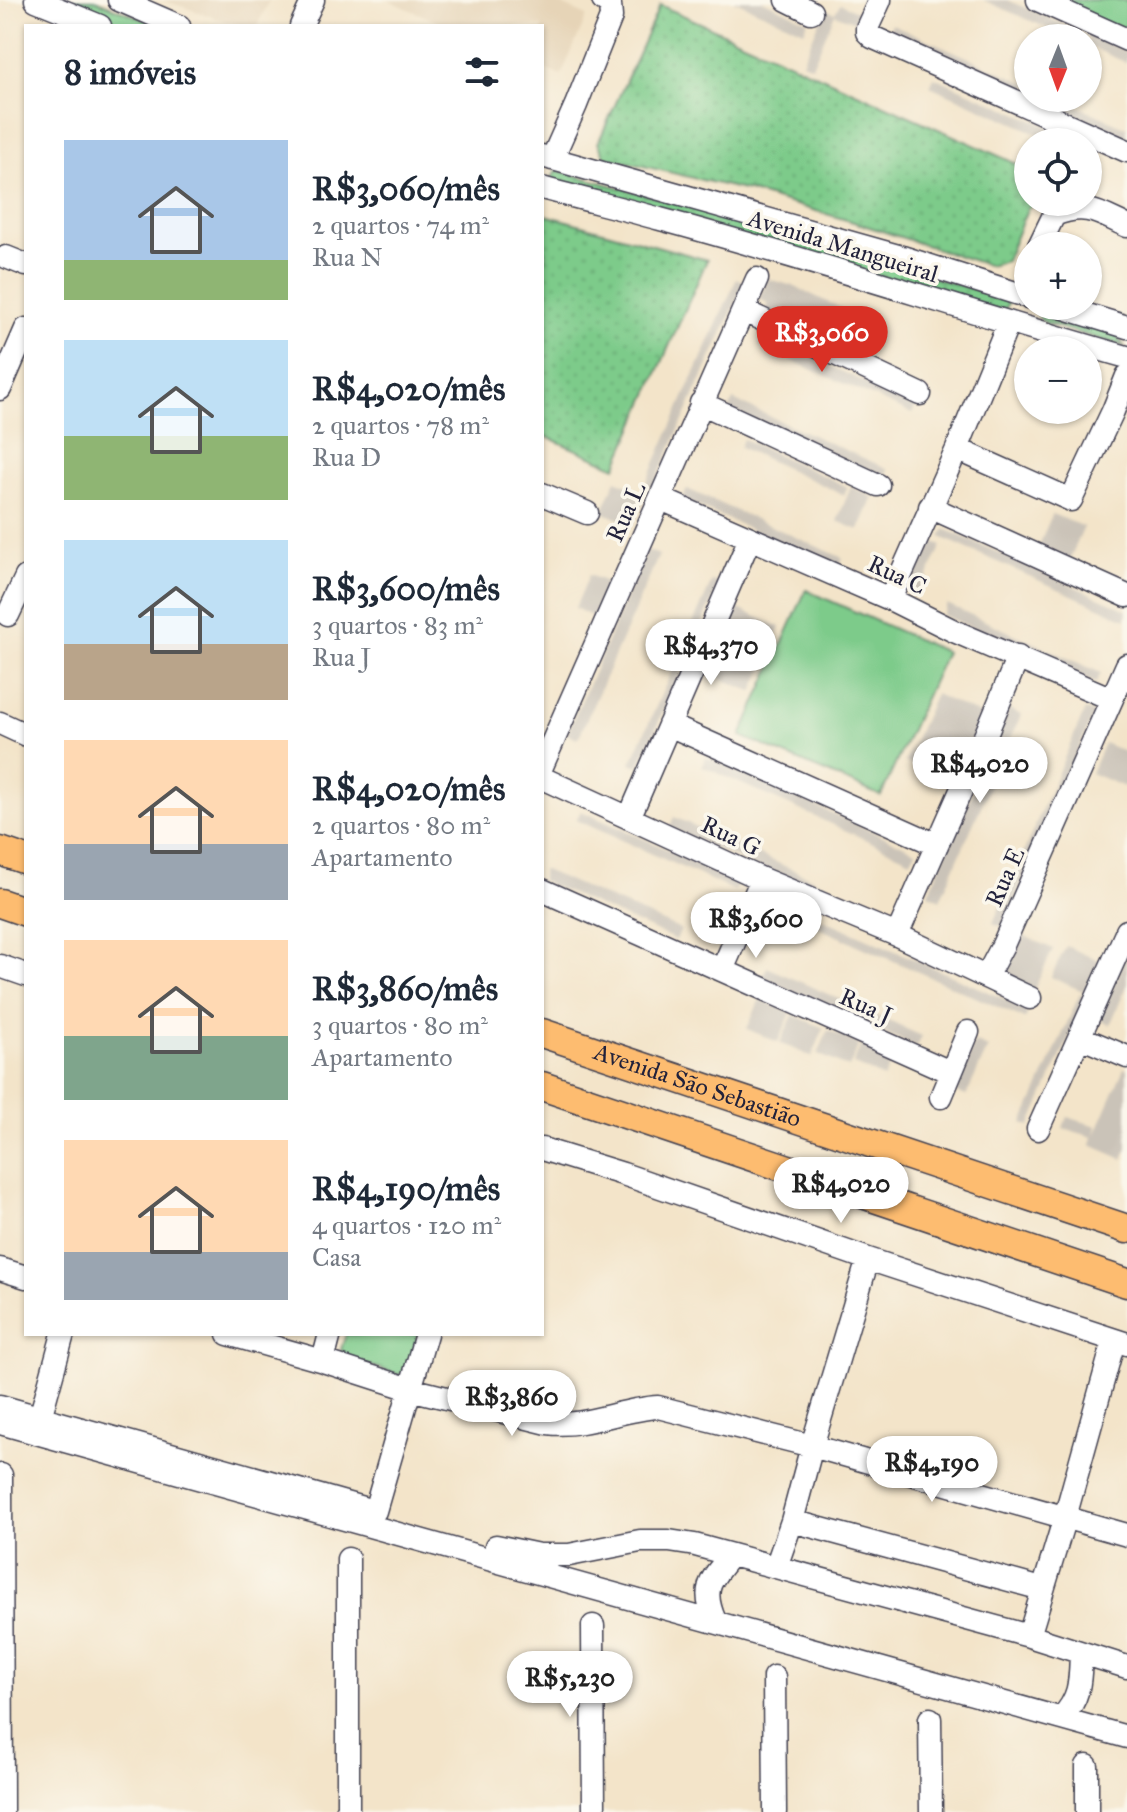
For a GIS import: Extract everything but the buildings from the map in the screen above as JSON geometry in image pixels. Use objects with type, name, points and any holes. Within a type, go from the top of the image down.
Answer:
[{"type":"main road","points":[[0,851],[24,859]]},
{"type":"main road","points":[[0,903],[24,911]]},
{"type":"main road","name":"Avenida São Sebastião","points":[[544,1034],[1127,1229]]},
{"type":"main road","name":"Avenida São Sebastião","points":[[544,1087],[1127,1283]]},
{"type":"street","points":[[36,0],[84,8],[98,24]]},
{"type":"street","points":[[119,0],[170,24]]},
{"type":"street","points":[[302,24],[313,0]]},
{"type":"street","points":[[547,157],[576,105],[611,17],[610,5],[603,0]]},
{"type":"street","points":[[787,0],[811,12]]},
{"type":"street","points":[[880,0],[867,28],[872,37],[1127,151]]},
{"type":"street","points":[[1038,0],[1127,40]]},
{"type":"street","name":"Avenida Mangueiral","points":[[547,157],[1014,286]]},
{"type":"street","name":"Avenida Mangueiral","points":[[544,189],[661,219],[1127,357]]},
{"type":"street","points":[[661,219],[669,205],[669,191]]},
{"type":"street","points":[[1046,232],[1054,215],[1071,210],[1089,209],[1127,226]]},
{"type":"street","points":[[894,287],[893,273],[902,257]]},
{"type":"street","name":"Rua L","points":[[544,762],[757,279]]},
{"type":"street","points":[[744,311],[920,394]]},
{"type":"street","points":[[1102,319],[1127,327]]},
{"type":"street","points":[[890,599],[957,449],[1008,324]]},
{"type":"street","points":[[0,389],[18,370],[24,339]]},
{"type":"street","points":[[957,449],[1071,500],[1127,376]]},
{"type":"street","points":[[701,403],[878,485]]},
{"type":"street","points":[[544,496],[587,513]]},
{"type":"street","points":[[934,498],[1127,596]]},
{"type":"street","name":"Rua C","points":[[661,499],[1112,699]]},
{"type":"street","points":[[629,818],[750,538]]},
{"type":"street","points":[[11,617],[24,582]]},
{"type":"street","points":[[897,935],[1018,657]]},
{"type":"street","name":"Rua E","points":[[986,977],[1127,665]]},
{"type":"street","points":[[0,723],[24,734]]},
{"type":"street","points":[[669,725],[937,845]]},
{"type":"street","name":"Rua G","points":[[544,779],[762,879],[897,935],[1030,998]]},
{"type":"street","points":[[722,970],[762,879]]},
{"type":"street","name":"Rua J","points":[[544,891],[950,1072]]},
{"type":"street","points":[[1038,1129],[1127,931]]},
{"type":"street","points":[[0,966],[24,974]]},
{"type":"street","points":[[941,1097],[968,1032]]},
{"type":"street","points":[[1080,1037],[1127,1057]]},
{"type":"street","points":[[544,1150],[1120,1342],[1029,1636]]},
{"type":"street","points":[[776,1567],[868,1259]]},
{"type":"street","points":[[0,1269],[24,1276]]},
{"type":"street","points":[[40,1418],[62,1336]]},
{"type":"street","points":[[235,1336],[410,1389],[562,1425],[658,1407],[812,1446],[1127,1535]]},
{"type":"street","points":[[323,1361],[329,1336]]},
{"type":"street","points":[[375,1511],[425,1336]]},
{"type":"street","points":[[0,1406],[489,1544],[539,1555],[569,1555],[640,1541],[695,1545],[1029,1636],[1127,1667]]},
{"type":"street","points":[[0,1423],[1127,1737]]},
{"type":"street","points":[[1,1475],[2,1812]]},
{"type":"street","points":[[792,1521],[1042,1589]]},
{"type":"street","points":[[715,1621],[708,1605],[708,1592],[713,1576],[731,1555]]},
{"type":"street","points":[[348,1559],[348,1812]]},
{"type":"street","points":[[593,1626],[594,1812]]},
{"type":"street","points":[[1061,1718],[1072,1707],[1077,1696],[1081,1653]]},
{"type":"street","points":[[774,1677],[775,1812]]},
{"type":"street","points":[[930,1719],[931,1812]]},
{"type":"street","points":[[1087,1766],[1087,1812]]},
{"type":"shaded area","points":[[163,0],[269,0],[258,24],[234,24]]},
{"type":"shaded area","points":[[388,0],[551,0],[587,16],[561,76],[544,69],[544,24],[442,24]]},
{"type":"shaded area","points":[[733,0],[762,0],[808,21],[804,31]]},
{"type":"shaded area","points":[[983,0],[1007,0],[1062,24],[1038,24]]},
{"type":"shaded area","points":[[840,4],[859,12],[855,22],[835,14],[812,66],[802,62],[825,9],[835,13]]},
{"type":"shaded area","points":[[892,24],[1014,78],[1014,90],[887,34]]},
{"type":"shaded area","points":[[1102,41],[1127,52],[1127,63],[1102,52]]},
{"type":"shaded area","points":[[934,77],[1051,128],[1025,128],[930,86]]},
{"type":"shaded area","points":[[1063,112],[1091,112],[1127,128],[1127,140]]},
{"type":"shaded area","points":[[737,278],[745,282],[652,490],[645,486]]},
{"type":"shaded area","points":[[768,279],[793,286],[856,315],[842,347],[765,314],[768,303],[759,299]]},
{"type":"shaded area","points":[[763,336],[916,405],[912,414],[759,346]]},
{"type":"shaded area","points":[[733,400],[888,469],[884,479],[729,410]]},
{"type":"shaded area","points":[[743,439],[848,487],[844,495],[740,447]]},
{"type":"shaded area","points":[[616,480],[647,494],[633,525],[602,512]]},
{"type":"shaded area","points":[[851,487],[873,497],[859,530],[837,521]]},
{"type":"shaded area","points":[[687,489],[843,558],[838,568],[682,499]]},
{"type":"shaded area","points":[[1052,514],[1084,527],[1069,561],[1038,548]]},
{"type":"shaded area","points":[[945,529],[1127,610],[1126,619],[941,537]]},
{"type":"shaded area","points":[[929,540],[942,545],[920,593],[908,587]]},
{"type":"shaded area","points":[[647,550],[659,555],[578,739],[567,734]]},
{"type":"shaded area","points":[[589,575],[611,584],[595,618],[575,608]]},
{"type":"shaded area","points":[[712,581],[720,584],[639,766],[631,763]]},
{"type":"shaded area","points":[[947,604],[1101,673],[1096,683],[943,615]]},
{"type":"shaded area","points":[[734,607],[780,627],[753,692],[706,672]]},
{"type":"shaded area","points":[[935,694],[983,716],[953,781],[905,762]]},
{"type":"shaded area","points":[[1009,709],[1021,715],[940,900],[928,894]]},
{"type":"shaded area","points":[[1085,710],[1094,713],[1002,927],[993,923]]},
{"type":"shaded area","points":[[1104,743],[1127,753],[1127,781],[1124,787],[1091,773]]},
{"type":"shaded area","points":[[706,757],[916,851],[911,860],[702,766]]},
{"type":"shaded area","points":[[581,811],[739,881],[735,891],[576,820]]},
{"type":"shaded area","points":[[674,817],[859,899],[854,910],[669,828]]},
{"type":"shaded area","points":[[544,870],[681,930],[676,940],[544,882]]},
{"type":"shaded area","points":[[798,908],[1029,1010],[1025,1019],[794,917]]},
{"type":"shaded area","points":[[1020,934],[1053,949],[1033,992],[1002,973]]},
{"type":"shaded area","points":[[1066,946],[1102,962],[1087,993],[1051,977]]},
{"type":"shaded area","points":[[1127,955],[1127,986],[1110,1025],[1099,1020]]},
{"type":"shaded area","points":[[767,967],[922,1036],[917,1047],[762,979]]},
{"type":"shaded area","points":[[1080,994],[1087,997],[1030,1126],[1023,1123]]},
{"type":"shaded area","points":[[760,999],[791,1013],[778,1042],[747,1029]]},
{"type":"shaded area","points":[[793,1015],[824,1028],[812,1057],[780,1043]]},
{"type":"shaded area","points":[[828,1030],[859,1044],[849,1068],[818,1054]]},
{"type":"shaded area","points":[[975,1042],[988,1048],[966,1096],[954,1091]]},
{"type":"shaded area","points":[[861,1045],[893,1058],[884,1078],[853,1064]]},
{"type":"shaded area","points":[[1124,1068],[1127,1069],[1127,1149],[1123,1159],[1091,1145],[1093,1137],[1063,1128],[1067,1117],[1097,1126],[1095,1135]]},
{"type":"green space","points":[[58,0],[95,0],[155,24],[118,24]]},
{"type":"green space","points":[[1058,0],[1127,0],[1127,36]]},
{"type":"green space","points":[[660,5],[1014,163],[1014,216],[1024,216],[1018,232],[1014,232],[1014,241],[1006,261],[990,266],[748,191],[605,157],[598,143]]},
{"type":"green space","points":[[556,170],[771,229],[1009,300],[1004,312],[550,182]]},
{"type":"green space","points":[[544,215],[707,260],[616,467],[544,436]]},
{"type":"green space","points":[[1041,320],[1078,320],[1112,330],[1124,346],[1102,340],[1102,336],[1089,336]]},
{"type":"green space","points":[[806,590],[946,652],[881,796],[741,736]]},
{"type":"green space","points":[[345,1336],[418,1336],[410,1366],[400,1375],[345,1358],[341,1349]]}]
